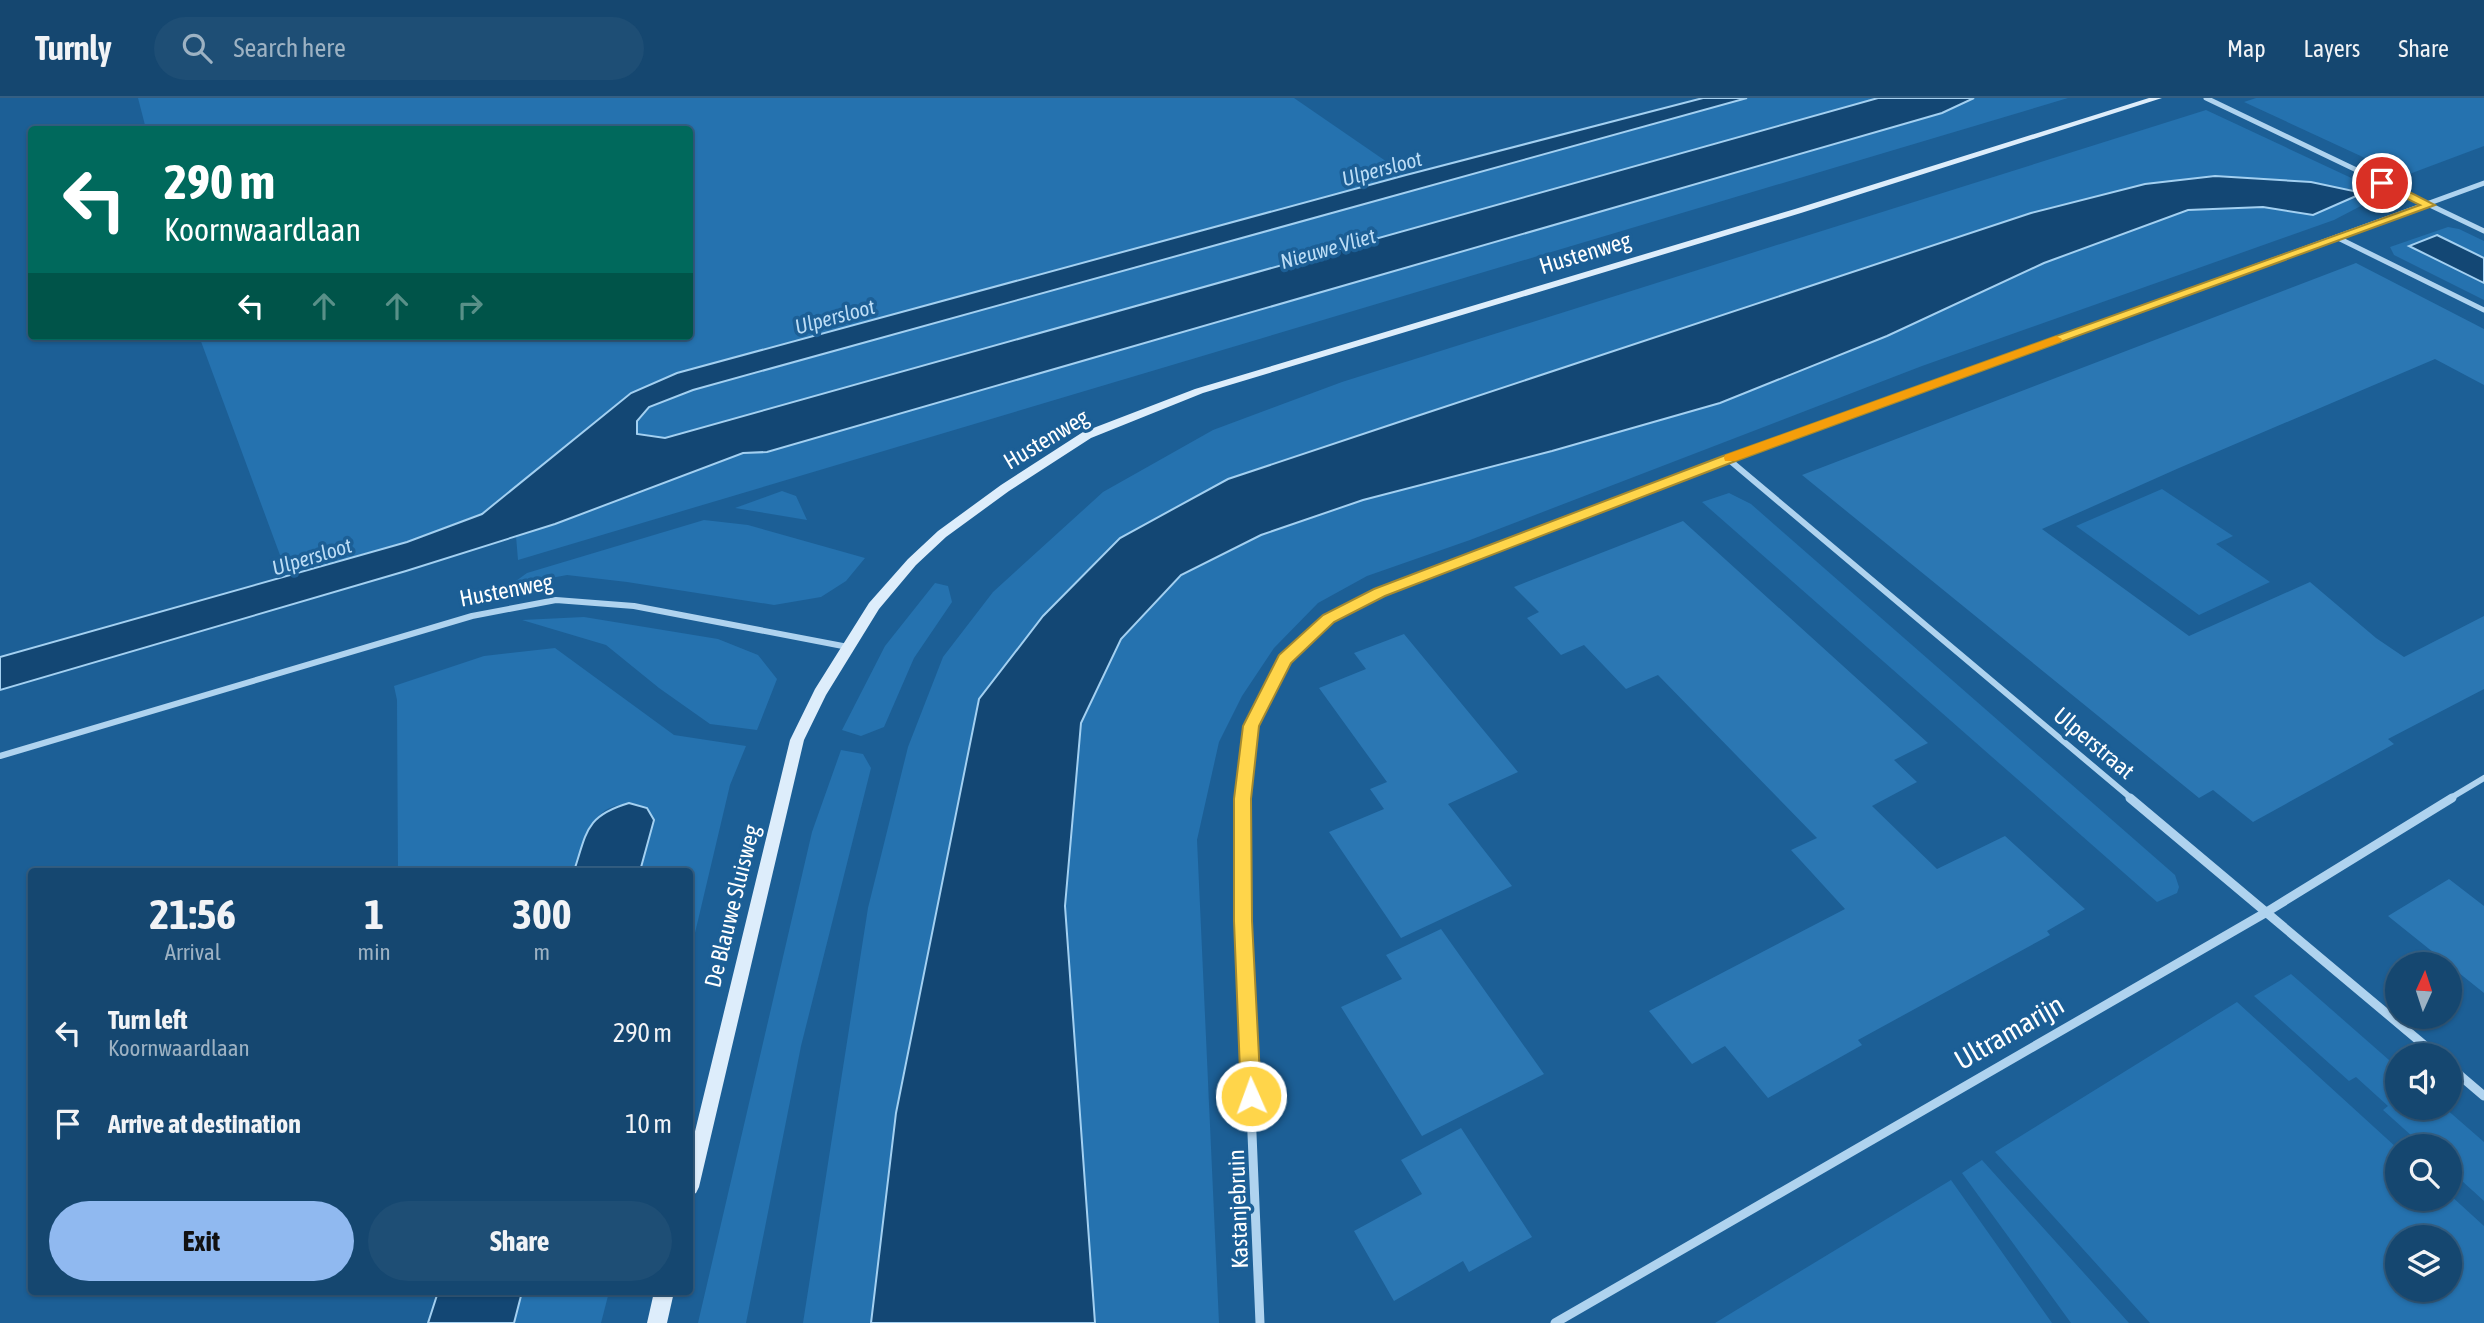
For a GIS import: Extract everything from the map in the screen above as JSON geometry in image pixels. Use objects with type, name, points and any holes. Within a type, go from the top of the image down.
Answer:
[{"type":"main road","name":"Hustenweg","points":[[848,647],[874,606],[942,534],[1005,488],[1087,435],[1199,391],[1798,211],[2158,98]]},
{"type":"main road","name":"De Blauwe Sluisweg","points":[[693,1175],[797,740],[820,693],[848,647]]},
{"type":"main road","points":[[657,1323],[663,1295]]},
{"type":"street","points":[[2206,98],[2484,231]]},
{"type":"street","name":"Kastanjebruin","points":[[1260,1323],[1243,921],[1243,799],[1251,726],[1285,659],[1329,618],[1380,593],[1728,459],[2430,205],[2484,183]]},
{"type":"street","points":[[2336,237],[2484,310]]},
{"type":"street","name":"Ulperstraat","points":[[1728,459],[2422,1043]]},
{"type":"street","name":"Hustenweg","points":[[0,756],[472,616],[556,600],[634,606],[848,647]]},
{"type":"street","name":"Ultramarijn","points":[[1555,1323],[1899,1121],[2265,913],[2484,778]]},
{"type":"street","points":[[2462,1077],[2484,1096]]},
{"type":"shaded area","points":[[138,98],[1294,98],[1406,175],[677,373],[631,393],[482,513],[407,542],[287,574],[200,340],[693,340],[693,126],[145,126]]},
{"type":"shaded area","points":[[1703,98],[1747,98],[693,390],[649,407],[637,421],[637,434],[665,438],[1878,98],[1974,98],[1942,113],[767,452],[743,453],[555,524],[406,571],[0,690],[0,657],[407,542],[482,514],[631,393],[677,373],[1406,175]]},
{"type":"shaded area","points":[[1747,98],[1878,98],[665,438],[637,434],[637,422],[649,407],[693,390]]},
{"type":"shaded area","points":[[1974,98],[2068,98],[518,560],[516,536],[743,453],[767,452],[1942,113]]},
{"type":"shaded area","points":[[2256,98],[2484,98],[2484,146],[2404,176],[2244,102]]},
{"type":"shaded area","points":[[2206,110],[2375,189],[2378,197],[2334,220],[1922,366],[1470,540],[1367,576],[1318,603],[1274,648],[1242,696],[1219,742],[1197,840],[1219,1323],[1095,1323],[1065,906],[1081,723],[1121,639],[1181,575],[1261,535],[1363,500],[1552,451],[1720,403],[1887,336],[2044,263],[2188,210],[2263,207],[2313,215],[2145,184],[2031,213],[1229,479],[1120,538],[979,699],[896,1113],[871,1323],[803,1323],[868,908],[908,747],[943,657],[993,592],[1103,492],[1213,430],[1342,382]]},
{"type":"shaded area","points":[[2215,176],[2311,182],[2363,193],[2313,215],[2263,207],[2188,210],[2044,263],[1887,336],[1720,403],[1552,451],[1363,500],[1261,535],[1181,575],[1121,639],[1081,723],[1065,906],[1095,1323],[871,1323],[896,1113],[979,699],[1043,616],[1120,538],[1228,479],[2031,213],[2145,184]]},
{"type":"shaded area","points":[[2448,227],[2459,229],[2484,241],[2484,258],[2437,235],[2410,246],[2484,283],[2484,300],[2394,255],[2390,247]]},
{"type":"shaded area","points":[[2437,235],[2484,258],[2484,283],[2409,246]]},
{"type":"shaded area","points":[[2162,489],[2233,536],[2216,544],[2270,582],[2199,615],[2076,526]]},
{"type":"shaded area","points":[[782,491],[796,496],[807,520],[735,508]]},
{"type":"shaded area","points":[[1729,493],[1751,504],[2175,875],[2179,887],[2177,893],[2157,902],[1702,502]]},
{"type":"shaded area","points":[[704,520],[748,525],[865,558],[846,581],[821,597],[774,605],[567,575],[509,586],[527,573]]},
{"type":"shaded area","points":[[935,583],[948,586],[952,602],[914,658],[884,727],[861,736],[842,730],[885,646]]},
{"type":"shaded area","points":[[584,617],[718,639],[758,655],[777,679],[757,730],[710,724],[659,688],[606,645],[522,620]]},
{"type":"shaded area","points":[[555,648],[674,735],[746,746],[730,785],[693,941],[693,868],[641,868],[654,820],[647,808],[629,805],[615,806],[604,811],[589,830],[575,868],[398,868],[397,700],[394,686],[484,656]]},
{"type":"shaded area","points":[[841,750],[863,754],[871,768],[801,1046],[746,1323],[698,1323],[812,832]]},
{"type":"shaded area","points":[[629,803],[647,808],[654,820],[641,868],[575,868],[590,827],[615,808]]},
{"type":"shaded area","points":[[2291,974],[2385,1056],[2385,1103],[2356,1077],[2349,1081],[2254,996]]},
{"type":"shaded area","points":[[2237,1002],[2385,1137],[2385,1211],[2462,1211],[2462,1206],[2484,1226],[2484,1323],[2150,1323],[1995,1152]]},
{"type":"shaded area","points":[[2394,1120],[2459,1120],[2484,1142],[2484,1201],[2462,1181],[2462,1134],[2410,1134]]},
{"type":"shaded area","points":[[1982,1160],[2129,1323],[2071,1323],[1962,1173]]},
{"type":"shaded area","points":[[1951,1180],[2052,1323],[1715,1323]]},
{"type":"shaded area","points":[[437,1295],[521,1295],[514,1323],[428,1323]]},
{"type":"shaded area","points":[[521,1295],[608,1295],[601,1323],[514,1323]]},
{"type":"building","points":[[2356,263],[2484,329],[2484,385],[2435,359],[2042,529],[2189,636],[2310,582],[2376,638],[2404,657],[2484,616],[2484,689],[2388,739],[2394,744],[2253,822],[2213,790],[2199,798],[1802,475]]},
{"type":"building","points":[[1683,521],[1928,743],[1894,760],[1917,782],[1872,806],[1937,869],[2005,836],[2085,909],[2047,931],[2050,935],[1858,1040],[1862,1045],[1768,1098],[1725,1046],[1692,1064],[1649,1011],[1845,909],[1791,850],[1817,838],[1658,675],[1626,689],[1584,645],[1561,655],[1527,618],[1539,612],[1514,587]]},
{"type":"building","points":[[1404,634],[1518,772],[1448,804],[1512,886],[1401,938],[1329,832],[1384,809],[1370,789],[1387,782],[1319,688],[1366,669],[1354,653]]},
{"type":"building","points":[[2449,879],[2484,906],[2484,993],[2462,975],[2462,952],[2433,952],[2388,916]]},
{"type":"building","points":[[1441,929],[1544,1074],[1422,1136],[1341,1007],[1402,979],[1386,955]]},
{"type":"building","points":[[1461,1128],[1532,1237],[1469,1272],[1463,1261],[1394,1301],[1354,1231],[1422,1194],[1401,1160]]},
{"type":"slow traffic","points":[[1730,458],[2056,339]]},
{"type":"route","points":[[1251,1096],[1243,921],[1243,799],[1251,726],[1285,659],[1329,618],[1380,593],[1728,459],[2266,262],[2430,205],[2382,183]]},
{"type":"water label","name":"Ulpersloot","points":[[1382,169]]},
{"type":"water label","name":"Nieuwe Vliet","points":[[1328,249]]},
{"type":"water label","name":"Ulpersloot","points":[[835,317]]},
{"type":"water label","name":"Ulpersloot","points":[[312,557]]}]
